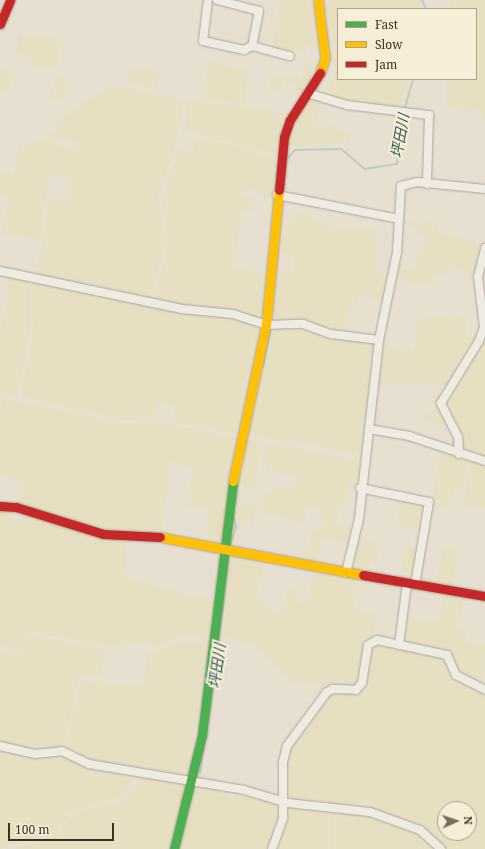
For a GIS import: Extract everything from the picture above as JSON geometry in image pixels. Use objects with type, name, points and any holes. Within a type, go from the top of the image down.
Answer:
[{"type":"street","points":[[0,24],[10,0]]},
{"type":"street","points":[[208,0],[203,41],[244,50],[252,46],[290,56]]},
{"type":"street","points":[[217,0],[258,11],[252,46]]},
{"type":"street","points":[[174,849],[191,782],[210,681],[240,436],[270,325],[277,195],[284,137],[325,58],[318,0]]},
{"type":"street","points":[[307,93],[346,105],[429,115],[427,184]]},
{"type":"street","points":[[346,573],[359,519],[360,488],[369,429],[379,340],[397,252],[401,186],[427,184],[485,189]]},
{"type":"street","points":[[277,195],[399,219]]},
{"type":"street","points":[[459,454],[458,437],[440,403],[479,342],[484,327],[478,277],[485,248]]},
{"type":"street","points":[[0,271],[182,309],[233,314],[270,325],[303,324],[331,334],[379,340]]},
{"type":"street","points":[[369,429],[409,436],[459,454],[485,461]]},
{"type":"street","points":[[360,488],[429,502],[399,645]]},
{"type":"street","points":[[0,506],[16,507],[103,534],[169,538],[346,573],[485,596]]},
{"type":"street","points":[[272,849],[282,825],[283,762],[292,738],[327,692],[333,689],[356,690],[362,683],[368,645],[377,640],[447,655],[456,675],[485,690]]},
{"type":"street","points":[[0,746],[35,754],[62,751],[89,764],[244,790],[282,802],[330,805],[376,814],[420,830],[442,849]]},
{"type":"shaded area","points":[[280,0],[312,0],[320,48],[306,46],[305,55],[272,45]]},
{"type":"shaded area","points":[[323,0],[418,0],[420,8],[337,8],[337,45],[333,41]]},
{"type":"shaded area","points":[[451,0],[485,0],[485,121],[482,121],[482,111],[447,109],[447,80],[477,80],[477,8],[449,8]]},
{"type":"shaded area","points":[[19,34],[60,40],[57,70],[27,65],[29,56],[16,54]]},
{"type":"shaded area","points":[[337,48],[337,80],[409,80],[398,109],[346,102],[326,94],[336,69],[330,62]]},
{"type":"shaded area","points":[[208,61],[248,70],[245,105],[203,98]]},
{"type":"shaded area","points":[[306,62],[315,65],[298,100],[295,82],[282,81],[281,90],[270,89],[269,74],[301,78]]},
{"type":"shaded area","points":[[130,67],[160,73],[156,89],[127,83]]},
{"type":"shaded area","points":[[0,70],[12,72],[9,93],[0,92]]},
{"type":"shaded area","points":[[58,75],[71,81],[59,104],[48,97]]},
{"type":"shaded area","points":[[123,87],[180,98],[182,108],[179,133],[158,197],[165,242],[150,299],[34,273],[43,245],[48,199],[67,201],[70,178],[50,174],[39,241],[2,233],[9,197],[0,194],[0,172],[13,175],[20,142],[32,146],[43,137],[74,152],[77,142],[66,136],[63,142],[48,136],[63,117],[105,89]]},
{"type":"shaded area","points":[[317,96],[324,99],[314,127],[324,130],[327,124],[338,125],[339,130],[349,131],[350,143],[289,146],[292,126],[308,99]]},
{"type":"shaded area","points":[[187,99],[286,113],[275,154],[185,130]]},
{"type":"shaded area","points":[[196,138],[235,145],[272,159],[275,163],[272,198],[247,189],[242,195],[254,199],[251,213],[242,211],[234,267],[265,274],[262,320],[228,310],[178,306],[155,299],[169,243],[162,201],[179,149],[193,152]]},
{"type":"shaded area","points":[[293,213],[308,214],[328,226],[375,229],[376,271],[388,274],[382,302],[358,295],[355,312],[348,312],[348,334],[303,321],[273,322],[279,271],[294,274],[294,258],[281,254],[284,224],[291,225]]},
{"type":"shaded area","points":[[428,218],[440,218],[437,231],[482,245],[472,281],[449,262],[442,277],[436,275],[430,287],[394,277],[396,268],[412,271],[427,241],[412,227],[404,226],[404,221],[427,226]]},
{"type":"shaded area","points":[[8,275],[30,279],[31,326],[17,396],[0,393],[0,331],[7,306]]},
{"type":"shaded area","points":[[32,280],[177,312],[231,316],[260,327],[237,434],[172,422],[175,407],[158,403],[155,417],[127,421],[22,397],[33,326]]},
{"type":"shaded area","points":[[447,314],[465,315],[467,335],[477,339],[447,385],[377,384],[382,349],[414,351],[417,320]]},
{"type":"shaded area","points":[[303,327],[376,343],[362,456],[306,443],[248,436],[274,330]]},
{"type":"shaded area","points":[[485,332],[485,458],[462,452],[461,434],[447,410],[446,397]]},
{"type":"shaded area","points":[[1,398],[100,418],[112,424],[154,421],[236,438],[220,546],[208,542],[207,508],[186,505],[194,467],[168,462],[168,488],[161,532],[103,530],[17,504],[23,482],[1,476],[0,479]]},
{"type":"shaded area","points":[[425,411],[442,411],[451,428],[423,421]]},
{"type":"shaded area","points":[[247,440],[261,442],[255,488],[238,484]]},
{"type":"shaded area","points":[[265,442],[362,461],[356,488],[348,488],[347,505],[341,503],[337,524],[349,527],[348,544],[322,539],[316,564],[306,562],[312,529],[322,531],[324,520],[319,518],[321,509],[307,507],[304,523],[259,513],[262,493],[279,487],[294,490],[297,476],[266,471],[266,464],[262,463]]},
{"type":"shaded area","points":[[441,452],[467,459],[463,489],[454,488],[450,508],[431,504]]},
{"type":"shaded area","points":[[470,461],[485,464],[485,510],[463,506]]},
{"type":"shaded area","points":[[401,500],[422,503],[426,507],[422,530],[396,526]]},
{"type":"shaded area","points":[[236,503],[256,505],[253,527],[238,525]]},
{"type":"shaded area","points":[[0,509],[10,510],[9,518],[22,521],[24,513],[124,538],[127,563],[124,577],[213,601],[210,637],[180,637],[155,647],[144,644],[113,647],[28,631],[18,652],[6,646],[0,648]]},
{"type":"shaded area","points":[[356,539],[380,543],[376,563],[370,562],[369,574],[348,572]]},
{"type":"shaded area","points":[[405,545],[418,548],[413,575],[401,573]]},
{"type":"shaded area","points":[[443,547],[458,549],[452,588],[436,586]]},
{"type":"shaded area","points":[[231,554],[265,562],[256,595],[278,618],[289,588],[300,591],[298,602],[306,602],[315,572],[357,578],[354,608],[376,614],[374,638],[361,682],[353,690],[290,681],[258,648],[223,637]]},
{"type":"shaded area","points":[[444,593],[464,596],[458,628],[467,631],[467,642],[485,645],[482,685],[461,677],[448,653],[405,644],[402,640],[405,616],[439,622]]},
{"type":"shaded area","points":[[29,635],[105,649],[100,677],[80,673],[63,748],[36,752],[0,743],[0,653],[6,650],[19,655]]},
{"type":"shaded area","points":[[182,641],[209,642],[186,778],[89,761],[66,749],[81,680],[143,687],[148,649],[156,652]]},
{"type":"shaded area","points":[[377,642],[444,658],[456,680],[485,692],[485,849],[446,849],[423,829],[369,809],[370,800],[363,798],[362,807],[285,799],[285,763],[290,747],[331,693],[355,694],[364,683],[370,647]]},
{"type":"shaded area","points":[[0,748],[55,752],[136,774],[126,792],[114,800],[70,811],[57,830],[0,849]]},
{"type":"shaded area","points":[[140,774],[186,784],[168,849],[15,849],[59,833],[75,812],[115,803],[129,794]]},
{"type":"shaded area","points":[[193,787],[227,790],[228,798],[234,800],[234,794],[280,804],[281,815],[269,849],[177,849]]},
{"type":"shaded area","points":[[285,805],[328,808],[328,849],[274,849]]},
{"type":"shaded area","points":[[331,811],[367,813],[418,832],[438,849],[331,849]]},
{"type":"waterway","name":"坪田川","points":[[422,0],[426,8]]},
{"type":"waterway","name":"坪田川","points":[[404,111],[413,80]]},
{"type":"waterway","name":"坪田川","points":[[287,159],[295,150],[341,149],[365,169],[397,164],[403,115]]},
{"type":"waterway","name":"坪田川","points":[[263,367],[271,327]]},
{"type":"waterway","name":"坪田川","points":[[230,546],[236,527],[233,514]]},
{"type":"waterway","name":"坪田川","points":[[210,713],[229,558]]},
{"type":"waterway","name":"坪田川","points":[[200,773],[204,749]]},
{"type":"traffic: fast","points":[[174,849],[202,735],[233,481]]},
{"type":"traffic: slow","points":[[318,0],[325,58],[320,73]]},
{"type":"traffic: slow","points":[[233,481],[266,325],[279,190]]},
{"type":"traffic: slow","points":[[160,537],[363,575]]},
{"type":"traffic: jam","points":[[0,24],[10,0]]},
{"type":"traffic: jam","points":[[279,190],[284,137],[290,120],[320,73]]},
{"type":"traffic: jam","points":[[0,506],[16,507],[103,534],[160,537]]},
{"type":"traffic: jam","points":[[363,575],[485,596]]}]
